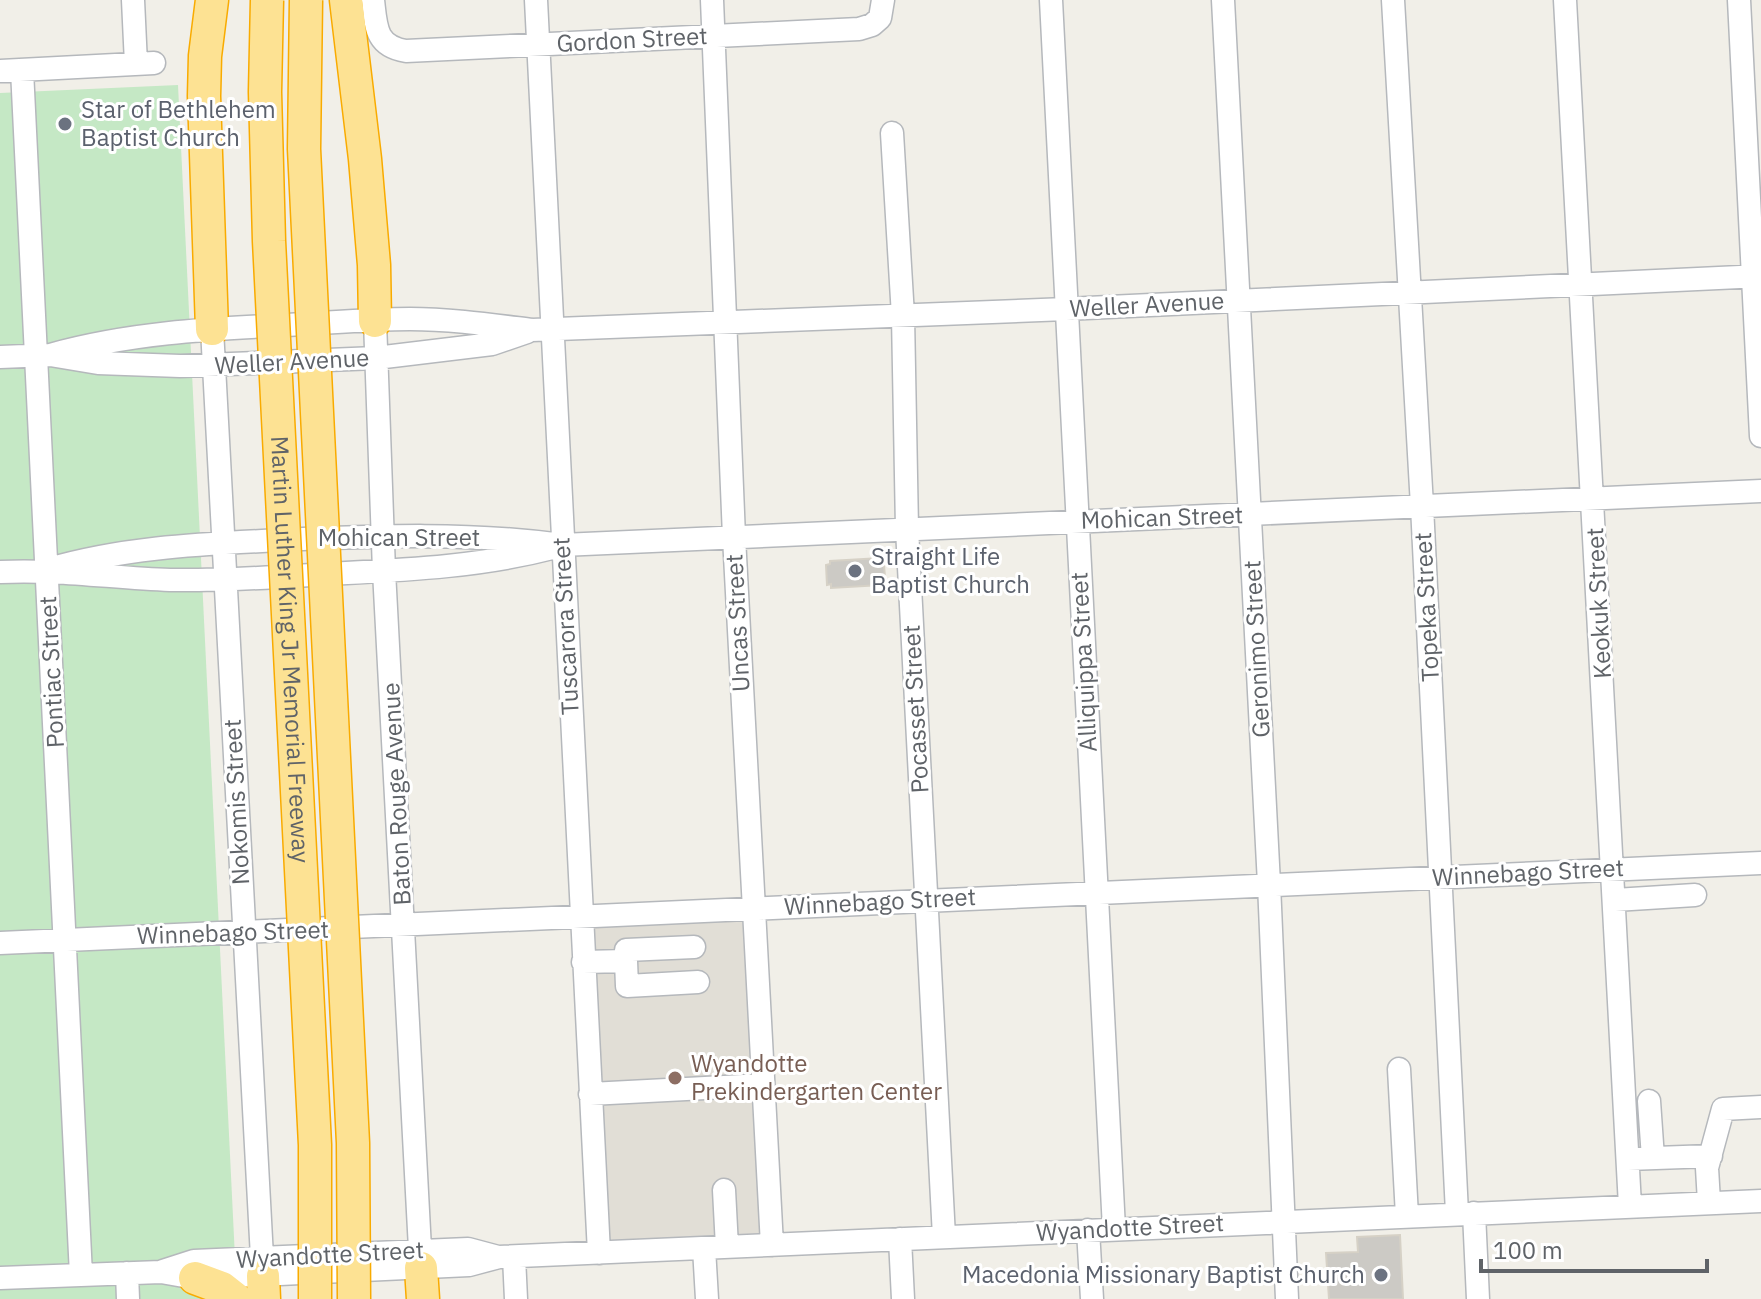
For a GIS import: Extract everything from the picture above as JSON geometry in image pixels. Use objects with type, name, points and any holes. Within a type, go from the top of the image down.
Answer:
[{"type":"highway","name":"Martin Luther King Jr Memorial Freeway","points":[[267,0],[265,92],[268,225],[315,1145],[315,1299]]},
{"type":"highway","name":"Martin Luther King Jr Memorial Freeway","points":[[306,0],[304,149],[354,1156],[354,1299]]},
{"type":"highway","points":[[346,0],[366,172],[375,321]]},
{"type":"highway","points":[[209,15],[204,96],[212,329]]},
{"type":"highway","points":[[195,1278],[222,1288],[236,1299]]},
{"type":"street","points":[[11,70],[145,63],[133,0]]},
{"type":"street","name":"Gordon Street","points":[[373,0],[378,30],[387,46],[406,51],[859,29],[877,22],[883,15],[883,0]]},
{"type":"street","name":"Tuscarora Street","points":[[536,0],[542,330],[562,545],[599,1253]]},
{"type":"street","name":"Uncas Street","points":[[712,0],[711,36],[734,537],[772,1245]]},
{"type":"street","name":"Alliquippa Street","points":[[1051,0],[1114,1229]]},
{"type":"street","name":"Geronimo Street","points":[[1223,0],[1269,884],[1287,1299]]},
{"type":"street","name":"Topeka Street","points":[[1393,0],[1441,877],[1466,1213],[1478,1299]]},
{"type":"street","name":"Keokuk Street","points":[[1565,0],[1630,1206]]},
{"type":"street","points":[[1739,0],[1757,276],[1761,436]]},
{"type":"street","name":"Pontiac Street","points":[[11,70],[43,355],[46,570],[81,1275]]},
{"type":"street","name":"Pocasset Street","points":[[892,133],[903,316],[907,529],[944,1237]]},
{"type":"street","name":"Weller Avenue","points":[[0,357],[43,355],[97,342],[184,330],[375,321],[426,320],[542,330],[1409,294],[1757,276]]},
{"type":"street","name":"Baton Rouge Avenue","points":[[375,321],[384,571],[421,1272]]},
{"type":"street","name":"Nokomis Street","points":[[212,329],[263,1278]]},
{"type":"street","name":"Weller Avenue","points":[[43,355],[98,363],[214,365],[376,358],[492,344],[542,330]]},
{"type":"street","name":"Mohican Street","points":[[46,570],[83,559],[156,548],[383,535],[456,535],[562,545],[1761,491]]},
{"type":"street","name":"Mohican Street","points":[[0,572],[46,570],[81,575],[226,580],[384,571],[517,557],[562,545]]},
{"type":"street","name":"Winnebago Street","points":[[0,943],[1761,863]]},
{"type":"street","points":[[1615,900],[1695,895]]},
{"type":"street","points":[[694,947],[626,950],[627,986],[698,982]]},
{"type":"street","points":[[583,962],[626,961]]},
{"type":"street","points":[[1399,1069],[1407,1216]]},
{"type":"street","points":[[590,1094],[763,1085]]},
{"type":"street","points":[[1649,1101],[1653,1158]]},
{"type":"street","points":[[1709,1202],[1707,1168],[1723,1109],[1761,1107]]},
{"type":"street","points":[[1628,1159],[1711,1156]]},
{"type":"street","points":[[707,1299],[724,1190]]},
{"type":"street","name":"Wyandotte Street","points":[[0,1278],[161,1272],[195,1278],[263,1278],[421,1272],[507,1257],[1761,1201]]},
{"type":"street","points":[[1088,1230],[1092,1299]]},
{"type":"street","points":[[900,1239],[903,1299]]},
{"type":"street","points":[[507,1257],[516,1299]]},
{"type":"street","name":"Wyandotte Street","points":[[161,1272],[194,1261],[263,1278]]},
{"type":"street","points":[[127,1273],[128,1299]]},
{"type":"shaded area","name":"Wyandotte Prekindergarten Center","points":[[744,919],[760,1233],[758,1236],[617,1244],[607,1237],[591,929],[594,925]]},
{"type":"green space","points":[[178,85],[237,1299],[0,1299],[0,93]]},
{"type":"building","name":"Straight Life Baptist Church","points":[[880,558],[885,577],[881,577],[881,585],[831,588],[831,584],[827,585],[826,565],[830,561]]},
{"type":"building","name":"Macedonia Missionary Baptist Church","points":[[1400,1235],[1403,1299],[1329,1299],[1326,1253],[1358,1252],[1357,1237]]},
{"type":"place","name":"Star of Bethlehem Baptist Church","points":[[65,124]]},
{"type":"place","name":"Straight Life Baptist Church","points":[[855,571]]},
{"type":"place","name":"Wyandotte Prekindergarten Center","points":[[675,1078]]},
{"type":"place","name":"Macedonia Missionary Baptist Church","points":[[1381,1275]]}]
